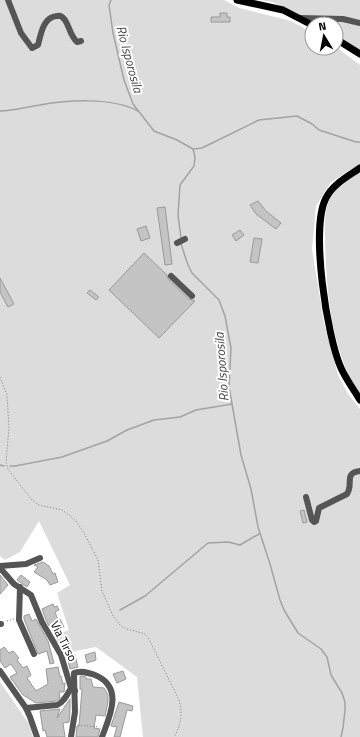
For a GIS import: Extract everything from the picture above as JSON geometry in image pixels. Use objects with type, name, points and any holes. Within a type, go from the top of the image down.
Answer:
[{"type":"main road","points":[[237,0],[283,10],[304,20]]},
{"type":"main road","points":[[344,44],[360,54]]},
{"type":"main road","points":[[360,168],[335,185],[326,198],[320,218],[322,285],[328,322],[341,368],[360,400]]},
{"type":"street","points":[[8,0],[21,33],[32,48],[38,45],[44,23],[52,17],[57,16],[62,16],[65,19],[72,38],[77,42],[81,41]]},
{"type":"street","points":[[300,18],[343,19],[360,23]]},
{"type":"street","points":[[177,243],[185,239]]},
{"type":"street","points":[[171,276],[192,296]]},
{"type":"street","points":[[306,497],[312,520],[314,522],[316,521],[319,508],[346,494],[349,490],[350,477],[352,474],[360,471]]},
{"type":"street","points":[[0,567],[26,564],[40,558]]},
{"type":"street","name":"Via Tirso","points":[[0,567],[14,584],[31,595],[42,622],[61,655],[73,690],[74,712],[72,737]]},
{"type":"street","points":[[20,587],[19,620],[34,654]]},
{"type":"street","points":[[0,671],[26,708],[37,737]]},
{"type":"street","points":[[26,708],[57,705],[62,703],[73,690],[74,673],[90,673],[107,683],[113,699],[102,737]]},
{"type":"path","points":[[0,377],[7,395],[9,428],[6,462],[8,469],[33,501],[39,505],[62,510],[69,515],[84,533],[98,560],[102,591],[109,608],[121,626],[145,634],[148,637],[176,694],[181,708],[181,719],[180,728],[174,737]]},
{"type":"path","points":[[72,724],[105,728]]},
{"type":"shaded area","points":[[0,0],[224,0],[239,8],[291,21],[304,28],[304,56],[344,56],[344,53],[360,65],[360,164],[331,182],[316,206],[312,249],[324,323],[338,375],[348,394],[360,409],[360,737],[143,737],[137,677],[96,647],[65,653],[53,636],[69,630],[57,593],[70,585],[39,521],[20,552],[5,560],[0,556]]},
{"type":"shaded area","points":[[260,0],[360,0],[360,50],[344,41],[344,16],[304,17],[272,2]]},
{"type":"shaded area","points":[[360,172],[360,393],[345,365],[334,332],[327,286],[325,220],[326,210],[331,196],[342,184]]},
{"type":"shaded area","points":[[0,682],[29,724],[33,737],[0,737]]},
{"type":"building","points":[[220,13],[227,13],[227,17],[230,17],[230,22],[211,22],[211,17],[220,17]]},
{"type":"building","points":[[258,201],[266,211],[281,223],[276,229],[256,214],[250,205]]},
{"type":"building","points":[[165,207],[172,264],[165,265],[157,208]]},
{"type":"building","points":[[146,226],[150,238],[141,241],[137,229]]},
{"type":"building","points":[[240,230],[244,235],[236,241],[232,235]]},
{"type":"building","points":[[254,238],[262,239],[258,263],[250,262]]},
{"type":"building","points":[[144,253],[189,299],[195,301],[159,338],[109,290]]},
{"type":"building","points":[[0,278],[14,304],[8,307],[0,292]]},
{"type":"building","points":[[90,290],[99,297],[96,300],[87,293]]},
{"type":"building","points":[[304,510],[307,522],[303,523],[300,511]]},
{"type":"building","points":[[43,562],[49,566],[53,574],[55,573],[58,582],[50,585],[47,580],[34,572],[38,567],[34,565]]},
{"type":"building","points":[[0,575],[8,585],[0,594]]},
{"type":"building","points":[[21,575],[30,582],[27,587],[17,580]]},
{"type":"building","points":[[53,604],[54,607],[57,606],[59,610],[55,612],[58,620],[60,619],[64,627],[54,631],[52,625],[49,626],[42,609]]},
{"type":"building","points":[[29,614],[32,621],[36,619],[48,641],[54,663],[50,664],[47,651],[38,654],[24,619],[24,616]]},
{"type":"building","points":[[4,647],[9,653],[13,651],[19,658],[17,660],[23,668],[27,666],[31,675],[27,678],[36,691],[48,684],[46,669],[58,667],[63,684],[65,683],[64,692],[59,692],[60,698],[56,701],[36,703],[23,695],[10,677],[17,673],[11,664],[5,668],[0,661],[0,650]]},
{"type":"building","points":[[95,652],[96,660],[87,663],[85,655]]},
{"type":"building","points":[[75,655],[78,667],[70,669],[67,657]]},
{"type":"building","points":[[123,671],[126,679],[117,683],[113,674]]},
{"type":"building","points":[[80,676],[86,677],[86,679],[91,679],[93,687],[104,688],[108,695],[105,716],[96,715],[94,728],[100,729],[98,737],[76,737],[77,726],[79,726],[82,689],[80,689]]},
{"type":"building","points":[[70,699],[69,722],[63,723],[65,737],[47,737],[45,730],[43,731],[40,711],[60,709],[57,718]]},
{"type":"building","points":[[119,702],[133,706],[132,711],[127,710],[120,737],[114,737],[117,727],[111,726]]},
{"type":"waterway","name":"Rio Isporosila","points":[[111,0],[109,5],[113,33],[124,80],[133,104],[154,131],[177,140],[193,149],[195,157],[194,166],[180,185],[178,215],[181,238]]},
{"type":"waterway","points":[[0,111],[76,101],[116,103],[138,111]]},
{"type":"waterway","points":[[194,149],[202,148],[259,120],[297,116],[312,124],[319,130],[360,142]]},
{"type":"waterway","name":"Rio Isporosila","points":[[181,244],[192,273],[219,300],[225,316],[231,348],[229,387],[241,455],[251,489],[258,527],[284,610],[298,633],[321,649],[327,657],[331,675],[342,693],[345,702],[345,710],[341,737]]},
{"type":"waterway","points":[[10,466],[62,457],[107,441],[127,430],[154,420],[180,417],[196,410],[232,404]]},
{"type":"waterway","points":[[0,465],[4,466]]},
{"type":"waterway","points":[[120,610],[145,596],[208,543],[228,542],[240,545],[259,534]]}]
